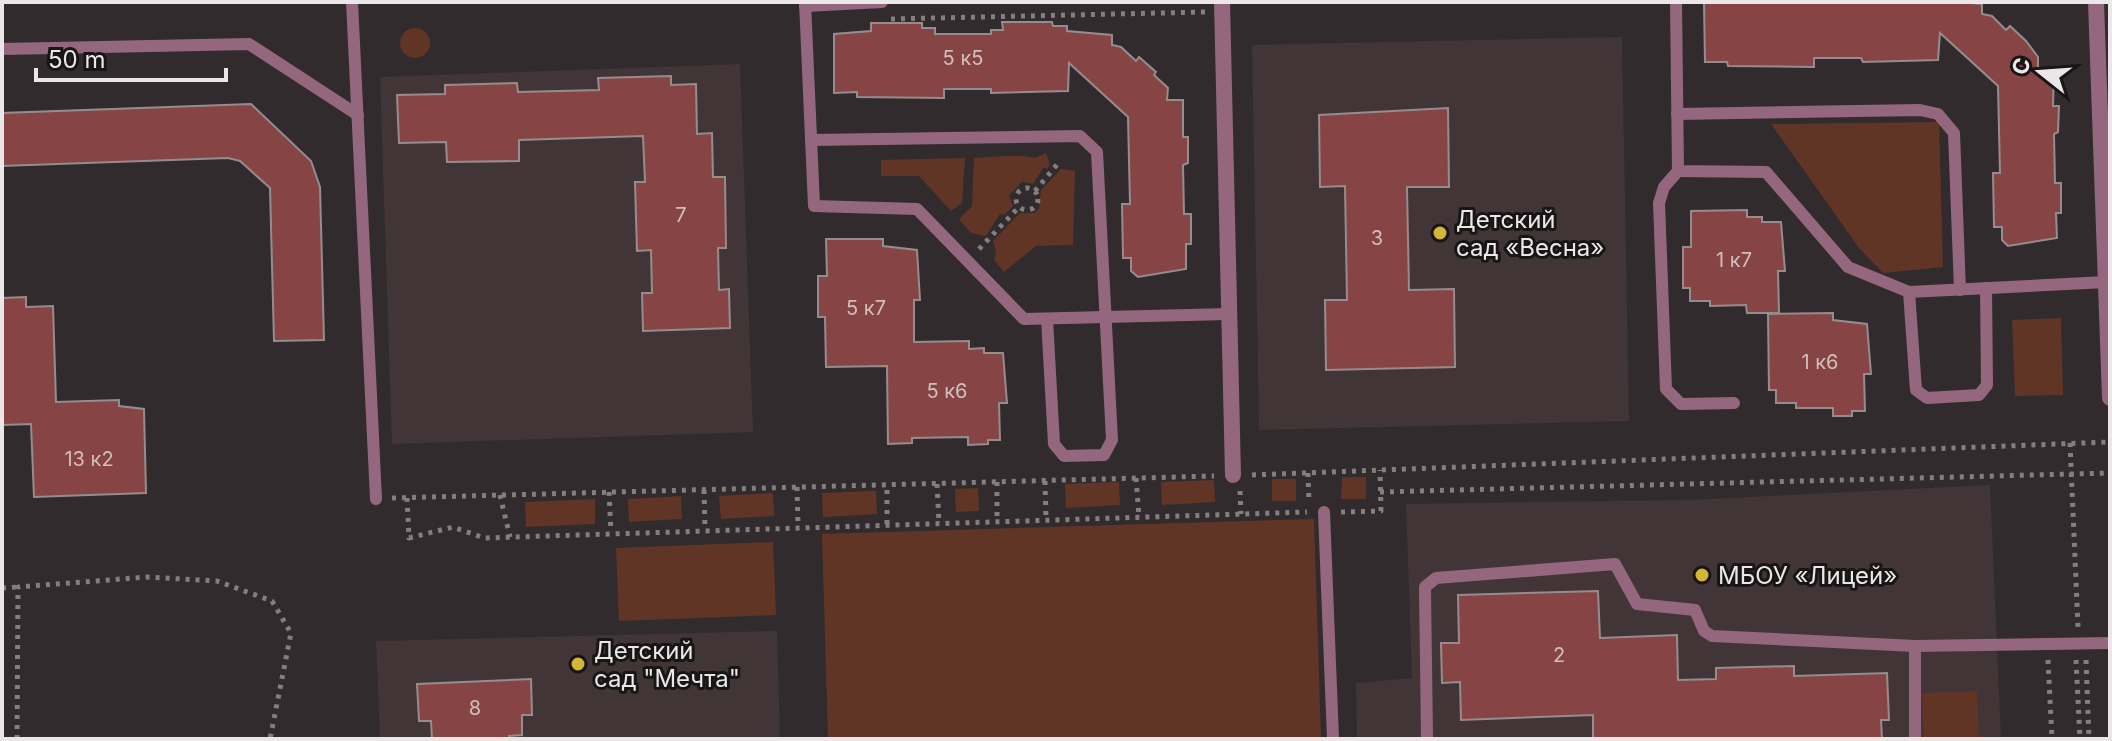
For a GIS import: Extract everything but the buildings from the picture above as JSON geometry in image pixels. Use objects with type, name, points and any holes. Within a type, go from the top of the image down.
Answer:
[{"type":"street","points":[[2096,2],[2110,398]]},
{"type":"street","points":[[1222,7],[1233,475]]},
{"type":"lane","points":[[352,2],[376,499]]},
{"type":"lane","points":[[882,2],[805,4],[814,206],[917,209],[1024,319],[1229,314]]},
{"type":"lane","points":[[1676,2],[1678,171],[1664,187],[1659,203],[1666,389],[1670,397],[1681,404],[1734,403]]},
{"type":"lane","points":[[2,49],[249,44],[358,115]]},
{"type":"lane","points":[[1677,114],[1920,110],[1938,114],[1954,133],[1960,290]]},
{"type":"lane","points":[[811,140],[1080,136],[1097,152],[1112,440],[1104,455],[1064,456],[1054,444],[1047,319]]},
{"type":"lane","points":[[1678,171],[1766,172],[1848,267],[1909,292],[2106,282]]},
{"type":"lane","points":[[1909,292],[1916,390],[1927,398],[1979,395],[1987,385],[1986,288]]},
{"type":"lane","points":[[1324,512],[1333,739]]},
{"type":"lane","points":[[1427,739],[1425,587],[1436,578],[1615,564],[1637,604],[1695,610],[1704,631],[1712,636],[2077,650],[2110,643]]},
{"type":"lane","points":[[1915,646],[1915,739]]},
{"type":"path","points":[[883,19],[1222,7]]},
{"type":"path","points":[[1035,191],[1060,161]]},
{"type":"path","points":[[1020,206],[1017,196],[1021,190],[1035,191]]},
{"type":"path","points":[[1020,206],[1029,209],[1035,206],[1038,200],[1035,191]]},
{"type":"path","points":[[973,255],[1020,206]]},
{"type":"path","points":[[2070,443],[2080,739]]},
{"type":"path","points":[[1324,512],[1381,511],[1380,470]]},
{"type":"path","points":[[407,498],[409,538],[453,527],[484,538],[1309,512],[1308,473]]},
{"type":"path","points":[[1380,492],[2110,473]]},
{"type":"path","points":[[1136,478],[1139,517]]},
{"type":"path","points":[[1045,481],[1046,520]]},
{"type":"path","points":[[997,482],[997,521]]},
{"type":"path","points":[[937,483],[939,523]]},
{"type":"path","points":[[887,485],[887,524]]},
{"type":"path","points":[[797,487],[798,526]]},
{"type":"path","points":[[704,490],[705,529]]},
{"type":"path","points":[[609,492],[611,532]]},
{"type":"path","points":[[500,495],[510,537]]},
{"type":"path","points":[[2,588],[147,577],[217,581],[272,601],[291,633],[270,739]]},
{"type":"path","points":[[17,739],[18,587]]},
{"type":"path","points":[[2052,739],[2048,658],[2077,650],[2085,655],[2089,739]]},
{"type":"shaded area","points":[[415,28],[426,32],[430,43],[426,54],[415,58],[404,54],[400,43],[404,32]]},
{"type":"shaded area","name":"Детский сад «Весна»","points":[[1622,37],[1629,421],[1259,430],[1252,45]]},
{"type":"shaded area","points":[[740,64],[753,432],[392,444],[380,77]]},
{"type":"shaded area","points":[[1939,122],[1943,267],[1883,273],[1859,248],[1771,124]]},
{"type":"shaded area","points":[[1046,153],[1050,165],[1047,169],[1044,167],[1033,184],[1022,182],[1009,195],[1013,206],[1004,215],[1000,214],[986,236],[971,233],[959,219],[972,206],[974,158],[1035,158]]},
{"type":"shaded area","points":[[965,158],[962,203],[951,211],[919,176],[881,176],[881,160]]},
{"type":"shaded area","points":[[1061,169],[1075,171],[1073,245],[1036,246],[1004,272],[994,260],[996,251],[993,241],[1020,213],[1034,213],[1039,209],[1041,190]]},
{"type":"shaded area","points":[[2061,318],[2063,395],[2015,396],[2012,320]]},
{"type":"shaded area","points":[[1342,477],[1366,477],[1366,499],[1341,499]]},
{"type":"shaded area","points":[[1272,479],[1296,479],[1296,501],[1272,501]]},
{"type":"shaded area","points":[[1214,480],[1215,502],[1162,505],[1161,482]]},
{"type":"shaded area","points":[[1119,482],[1120,505],[1066,508],[1065,484]]},
{"type":"shaded area","name":"МБОУ «Лицей»","points":[[1990,485],[2001,739],[1357,739],[1356,683],[1412,678],[1406,504],[1688,500]]},
{"type":"shaded area","points":[[978,488],[979,511],[956,512],[955,489]]},
{"type":"shaded area","points":[[876,491],[877,514],[823,517],[822,493]]},
{"type":"shaded area","points":[[773,493],[774,516],[721,519],[719,496]]},
{"type":"shaded area","points":[[681,496],[682,519],[629,522],[628,499]]},
{"type":"shaded area","points":[[595,499],[595,524],[526,527],[525,502]]},
{"type":"shaded area","points":[[1314,519],[1321,739],[828,739],[822,534]]},
{"type":"shaded area","points":[[773,542],[776,615],[619,621],[616,548]]},
{"type":"shaded area","name":"Детский сад \"Мечта\"","points":[[777,631],[780,739],[380,739],[376,641]]},
{"type":"shaded area","points":[[1977,691],[1979,739],[1924,739],[1922,693]]},
{"type":"place","name":"Детский сад «Весна»","points":[[1440,233]]},
{"type":"place","name":"МБОУ «Лицей»","points":[[1702,575]]},
{"type":"place","name":"Детский сад \"Мечта\"","points":[[578,664]]}]
